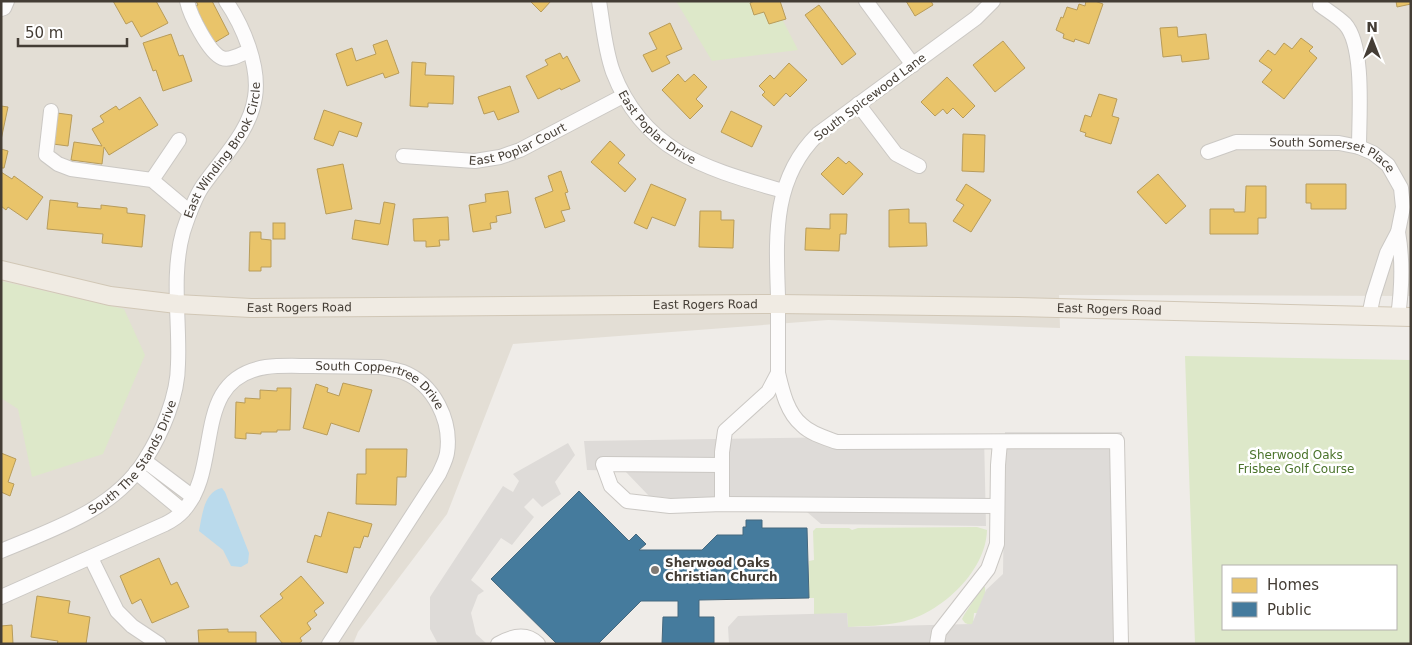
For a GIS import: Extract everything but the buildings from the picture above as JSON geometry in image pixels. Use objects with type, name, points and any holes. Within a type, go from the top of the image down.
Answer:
[{"type":"main road","name":"East Rogers Road","points":[[1,270],[110,296],[177,304],[251,308],[778,304],[1018,307],[1147,312],[1405,317]]},
{"type":"street","points":[[1,9],[4,8],[7,1]]},
{"type":"street","points":[[187,1],[205,41],[213,52],[224,59],[249,51]]},
{"type":"street","name":"East Winding Brook Circle","points":[[177,304],[180,250],[190,212],[201,189],[242,131],[252,111],[256,82],[249,51],[234,14],[226,1]]},
{"type":"street","name":"East Poplar Drive","points":[[599,1],[607,53],[623,96],[661,142],[708,168],[783,191]]},
{"type":"street","points":[[866,1],[913,65]]},
{"type":"street","name":"South Spicewood Lane","points":[[993,1],[976,18],[830,124],[808,144],[795,162],[783,191],[778,228],[778,373],[783,395],[790,410],[801,425],[837,442],[1117,441],[1121,644]]},
{"type":"street","points":[[1320,5],[1345,24],[1355,44],[1358,59],[1360,147]]},
{"type":"street","name":"East Poplar Court","points":[[403,156],[475,160],[500,157],[520,150],[623,96]]},
{"type":"street","points":[[858,104],[896,154],[919,166]]},
{"type":"street","points":[[51,112],[46,155],[58,164],[71,169],[152,180],[190,212]]},
{"type":"street","points":[[152,180],[179,140]]},
{"type":"street","name":"South Somerset Place","points":[[1208,152],[1236,142],[1339,143],[1360,147],[1382,159],[1401,188],[1403,207],[1398,232],[1387,253],[1369,316]]},
{"type":"street","name":"South Somerset Place","points":[[1398,232],[1401,252],[1400,299],[1405,317]]},
{"type":"street","name":"South The Stands Drive","points":[[1,551],[70,522],[92,510],[120,488],[140,467],[157,439],[175,387],[178,366],[177,304]]},
{"type":"street","name":"South Coppertree Drive","points":[[1,597],[165,524],[183,512],[193,497],[206,462],[211,424],[216,406],[224,392],[243,375],[266,367],[380,367],[405,373],[424,387],[442,410],[448,440],[447,452],[439,474],[329,644]]},
{"type":"street","points":[[722,504],[724,431],[768,392],[778,373]]},
{"type":"street","points":[[937,644],[939,632],[988,569],[997,544],[1000,442]]},
{"type":"street","points":[[722,465],[603,464],[611,486],[627,501],[670,506],[722,504],[997,506]]},
{"type":"street","points":[[140,467],[193,497]]},
{"type":"street","points":[[140,467],[183,512]]},
{"type":"street","points":[[91,558],[116,612],[132,626],[159,644]]},
{"type":"street","points":[[498,644],[519,636],[533,639],[538,644]]},
{"type":"shaded area","points":[[1,1],[1411,1],[1411,296],[1059,295],[1060,328],[828,320],[513,344],[447,514],[358,632],[353,644],[1,644]]},
{"type":"shaded area","points":[[1005,432],[1122,432],[1127,644],[729,644],[728,627],[738,616],[847,613],[848,627],[972,624],[986,590],[1003,574]]},
{"type":"shaded area","points":[[984,435],[986,526],[821,524],[807,512],[649,496],[625,471],[587,470],[584,441]]},
{"type":"shaded area","points":[[568,443],[575,455],[555,482],[561,494],[542,507],[533,498],[524,507],[534,517],[512,545],[501,538],[471,580],[484,591],[478,595],[471,613],[476,634],[487,644],[438,644],[430,629],[430,597],[503,486],[513,492],[519,481],[513,474]]},
{"type":"green space","points":[[676,1],[773,1],[798,50],[712,61]]},
{"type":"green space","points":[[1,281],[124,309],[145,355],[103,454],[32,477],[18,409],[1,398]]},
{"type":"green space","name":"Sherwood Oaks Frisbee Golf Course","points":[[1185,356],[1411,360],[1411,644],[1195,644]]},
{"type":"green space","points":[[977,527],[987,530],[985,546],[979,561],[958,589],[931,610],[901,622],[874,626],[848,627],[847,613],[814,615],[814,598],[809,598],[809,561],[814,560],[813,531],[816,528],[849,528],[852,530],[858,528]]},
{"type":"green space","points":[[983,586],[985,587],[986,604],[1107,613],[974,613],[973,626],[965,623],[962,619]]},
{"type":"water","points":[[222,488],[249,553],[248,563],[241,567],[231,566],[223,550],[199,531],[208,499],[216,490]]},
{"type":"place","name":"Sherwood Oaks Christian Church","points":[[655,570]]}]
